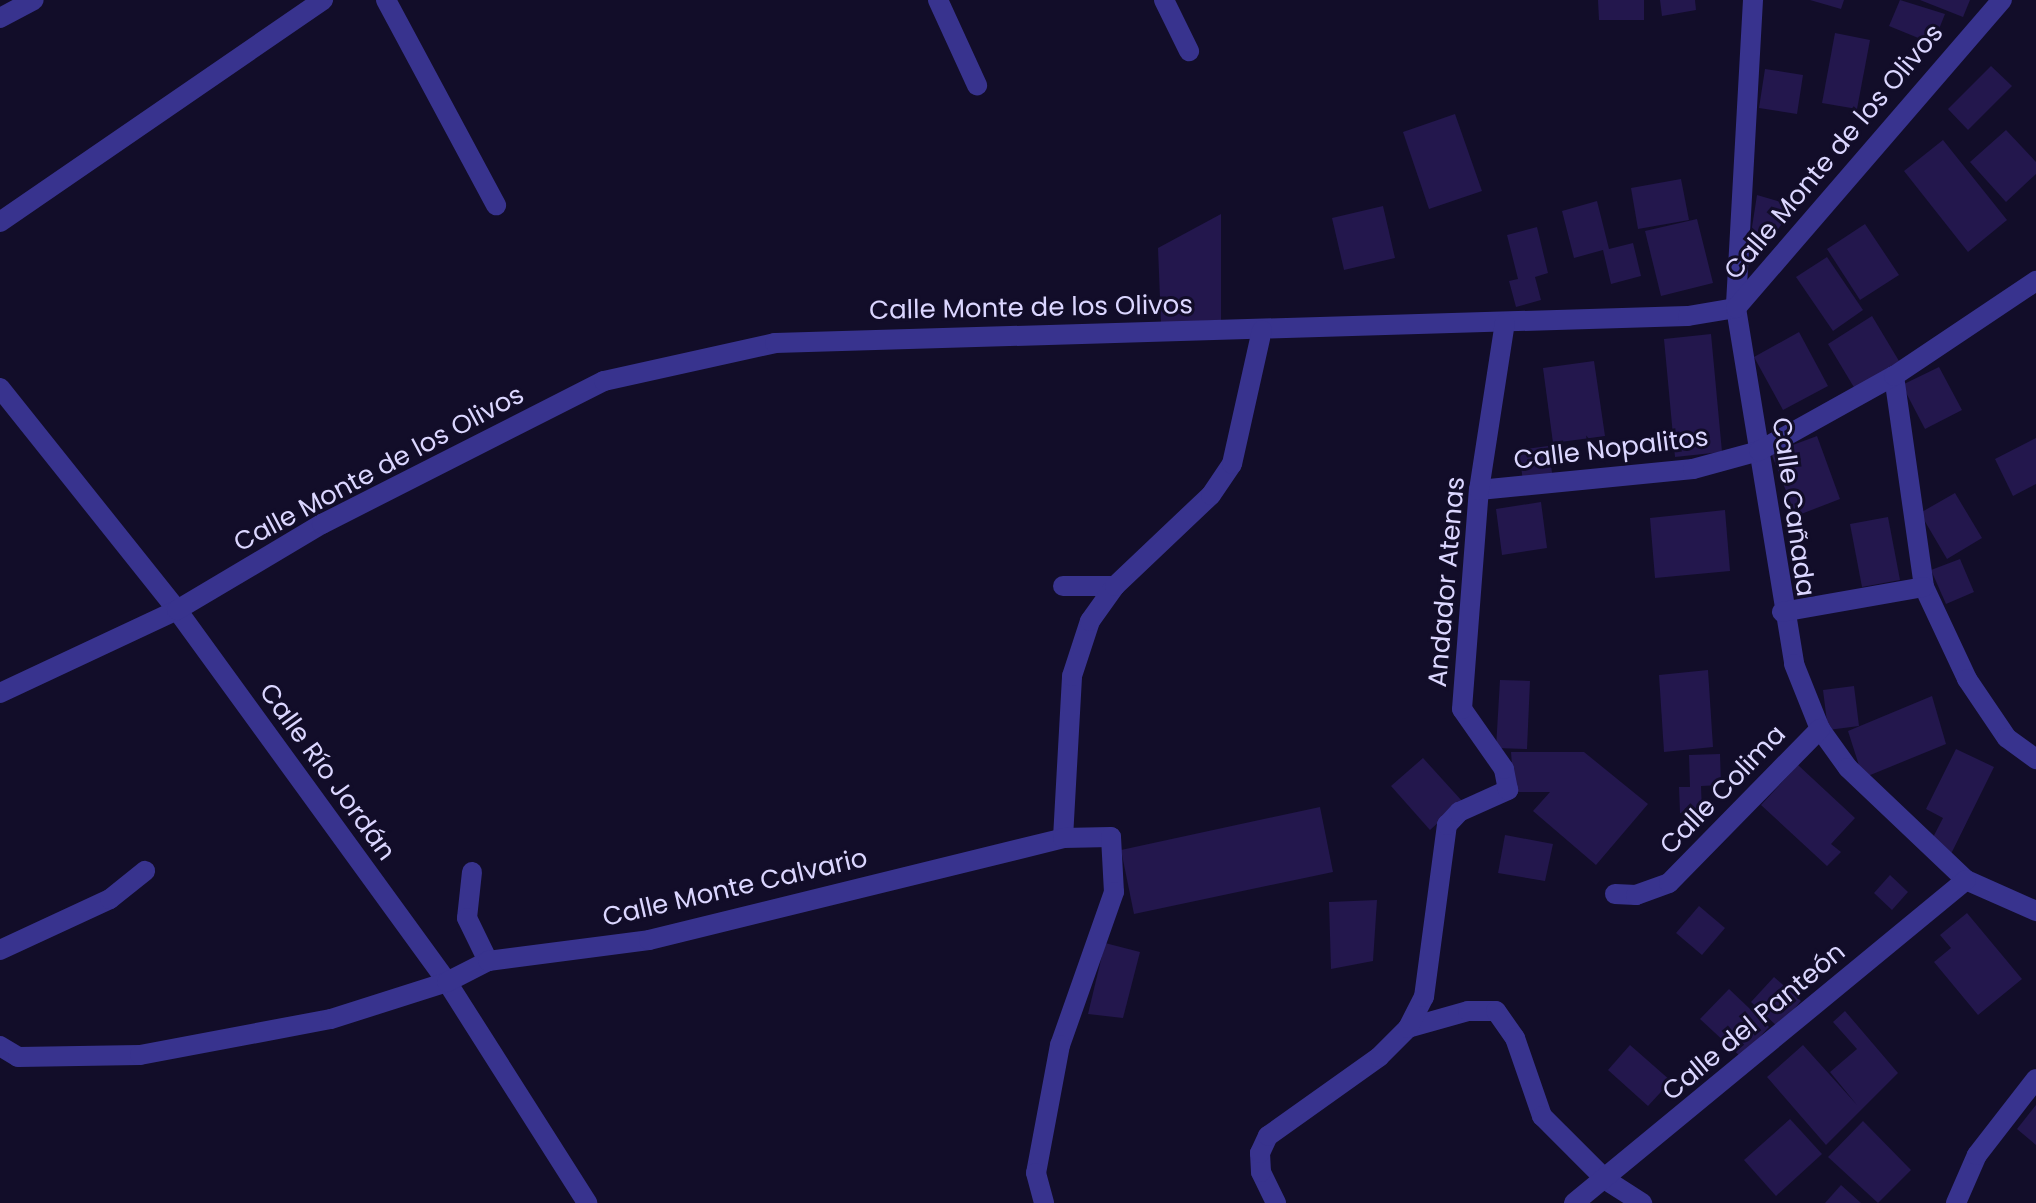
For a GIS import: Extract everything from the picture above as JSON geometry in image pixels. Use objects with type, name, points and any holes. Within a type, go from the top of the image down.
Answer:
[{"type":"street","points":[[0,18],[34,0]]},
{"type":"street","points":[[0,222],[323,0]]},
{"type":"street","points":[[386,0],[496,205]]},
{"type":"street","points":[[938,0],[977,85]]},
{"type":"street","points":[[1164,0],[1189,51]]},
{"type":"street","name":"Calle Cañada","points":[[1753,0],[1736,308],[1782,612],[1794,664],[1820,729],[1848,768],[1966,880],[2036,911]]},
{"type":"street","name":"Calle Monte de los Olivos","points":[[0,693],[177,610],[322,524],[604,381],[775,343],[1505,323],[1688,316],[1736,308],[2002,0]]},
{"type":"street","name":"Calle Nopalitos","points":[[1479,490],[1679,471],[1759,451],[1894,376],[2036,281]]},
{"type":"street","name":"Andador Atenas","points":[[1408,1028],[1424,997],[1447,825],[1459,812],[1508,790],[1509,779],[1462,709],[1479,490],[1505,323]]},
{"type":"street","points":[[1063,838],[1072,676],[1090,621],[1115,586],[1211,495],[1232,464],[1262,330]]},
{"type":"street","points":[[1894,376],[1924,587],[1967,679],[2007,738],[2036,759]]},
{"type":"street","name":"Calle Río Jordán","points":[[0,388],[177,610],[447,982],[583,1201]]},
{"type":"street","points":[[1063,586],[1115,586]]},
{"type":"street","points":[[1782,612],[1924,587]]},
{"type":"street","name":"Calle Colima","points":[[1615,894],[1636,895],[1669,883],[1820,729]]},
{"type":"street","name":"Calle Monte Calvario","points":[[0,1046],[18,1057],[140,1055],[331,1019],[447,982],[488,961],[649,940],[1063,838],[1111,837],[1114,892],[1060,1045],[1036,1173],[1044,1203]]},
{"type":"street","points":[[0,950],[110,899],[145,871]]},
{"type":"street","points":[[472,872],[467,918],[488,961]]},
{"type":"street","name":"Calle del Panteón","points":[[1574,1203],[1606,1180],[1966,880]]},
{"type":"street","points":[[1276,1203],[1261,1172],[1260,1153],[1268,1136],[1379,1057],[1408,1028],[1468,1011],[1496,1011],[1515,1038],[1542,1116],[1606,1180],[1642,1203]]},
{"type":"street","points":[[1956,1203],[1977,1155],[2036,1079]]},
{"type":"building","points":[[1598,0],[1644,0],[1644,20],[1599,20]]},
{"type":"building","points":[[1660,0],[1695,0],[1696,10],[1662,16]]},
{"type":"building","points":[[1810,0],[1844,0],[1841,9]]},
{"type":"building","points":[[1900,0],[1945,14],[1933,44],[1889,26]]},
{"type":"building","points":[[1920,0],[1970,0],[1963,17]]},
{"type":"building","points":[[1835,33],[1870,40],[1857,109],[1822,103]]},
{"type":"building","points":[[1991,66],[2012,86],[1968,130],[1948,109]]},
{"type":"building","points":[[1765,69],[1803,75],[1797,114],[1759,108]]},
{"type":"building","points":[[1455,114],[1482,191],[1429,209],[1403,132]]},
{"type":"building","points":[[2006,130],[2036,162],[2036,174],[2006,202],[1970,162]]},
{"type":"building","points":[[1943,140],[2007,220],[1968,252],[1904,171]]},
{"type":"building","points":[[1681,179],[1689,220],[1638,229],[1631,188]]},
{"type":"building","points":[[1757,195],[1794,206],[1765,248],[1750,240]]},
{"type":"building","points":[[1597,201],[1609,249],[1633,243],[1641,276],[1611,284],[1603,250],[1574,258],[1562,211]]},
{"type":"building","points":[[1383,206],[1395,258],[1344,270],[1332,218]]},
{"type":"building","points":[[1221,214],[1221,320],[1161,323],[1158,248]]},
{"type":"building","points":[[1697,219],[1713,283],[1661,296],[1645,231]]},
{"type":"building","points":[[1865,224],[1899,275],[1860,300],[1827,249]]},
{"type":"building","points":[[1537,227],[1548,273],[1535,277],[1541,300],[1516,307],[1509,281],[1518,279],[1507,235]]},
{"type":"building","points":[[1827,257],[1863,310],[1833,331],[1796,277]]},
{"type":"building","points":[[1872,316],[1899,361],[1855,389],[1828,344]]},
{"type":"building","points":[[1799,332],[1828,386],[1783,410],[1754,357]]},
{"type":"building","points":[[1711,334],[1722,452],[1675,457],[1664,339]]},
{"type":"building","points":[[1594,361],[1605,436],[1553,443],[1543,368]]},
{"type":"building","points":[[1939,367],[1962,410],[1925,429],[1902,385]]},
{"type":"building","points":[[1817,436],[1840,499],[1796,516],[1771,453]]},
{"type":"building","points":[[2036,438],[2036,484],[2013,496],[1995,459]]},
{"type":"building","points":[[1548,446],[1553,479],[1523,482],[1519,450]]},
{"type":"building","points":[[1955,493],[1982,538],[1947,559],[1920,513]]},
{"type":"building","points":[[1541,502],[1547,548],[1502,555],[1496,509]]},
{"type":"building","points":[[1725,510],[1730,571],[1655,578],[1650,518]]},
{"type":"building","points":[[1888,517],[1900,580],[1862,587],[1850,524]]},
{"type":"building","points":[[1960,559],[1974,592],[1946,604],[1931,570]]},
{"type":"building","points":[[1708,670],[1713,747],[1664,752],[1659,675]]},
{"type":"building","points":[[1500,680],[1530,681],[1527,749],[1496,748]]},
{"type":"building","points":[[1854,686],[1859,726],[1828,730],[1823,690]]},
{"type":"building","points":[[1932,696],[1946,744],[1863,778],[1848,731]]},
{"type":"building","points":[[1956,749],[1994,767],[1949,858],[1928,847],[1943,818],[1926,809]]},
{"type":"building","points":[[1511,752],[1584,752],[1648,804],[1596,865],[1533,811],[1550,792],[1514,792]]},
{"type":"building","points":[[1720,754],[1721,785],[1701,786],[1702,812],[1680,813],[1679,787],[1690,787],[1689,755]]},
{"type":"building","points":[[1423,758],[1462,801],[1430,830],[1391,786]]},
{"type":"building","points":[[1798,765],[1855,818],[1831,844],[1841,852],[1827,866],[1761,805]]},
{"type":"building","points":[[1320,807],[1333,872],[1134,914],[1121,850]]},
{"type":"building","points":[[1505,835],[1553,844],[1545,881],[1498,873]]},
{"type":"building","points":[[1890,875],[1908,892],[1892,910],[1874,893]]},
{"type":"building","points":[[1377,900],[1373,961],[1331,969],[1329,902]]},
{"type":"building","points":[[1699,906],[1725,928],[1702,955],[1676,933]]},
{"type":"building","points":[[1967,913],[2022,979],[1978,1015],[1934,962],[1951,948],[1940,935]]},
{"type":"building","points":[[1105,943],[1140,952],[1123,1018],[1088,1014]]},
{"type":"building","points":[[1774,977],[1801,1001],[1778,1027],[1751,1002]]},
{"type":"building","points":[[1729,989],[1769,1027],[1741,1057],[1700,1019]]},
{"type":"building","points":[[1845,1011],[1898,1073],[1826,1145],[1767,1077],[1803,1045],[1857,1105],[1830,1072],[1857,1049],[1833,1022]]},
{"type":"building","points":[[1630,1045],[1671,1081],[1648,1106],[1608,1070]]},
{"type":"building","points":[[2036,1105],[2036,1145],[2017,1129]]},
{"type":"building","points":[[1790,1119],[1822,1154],[1776,1196],[1744,1160]]},
{"type":"building","points":[[1863,1121],[1911,1170],[1878,1203],[1828,1157]]},
{"type":"building","points":[[1841,1185],[1861,1203],[1825,1203]]}]
